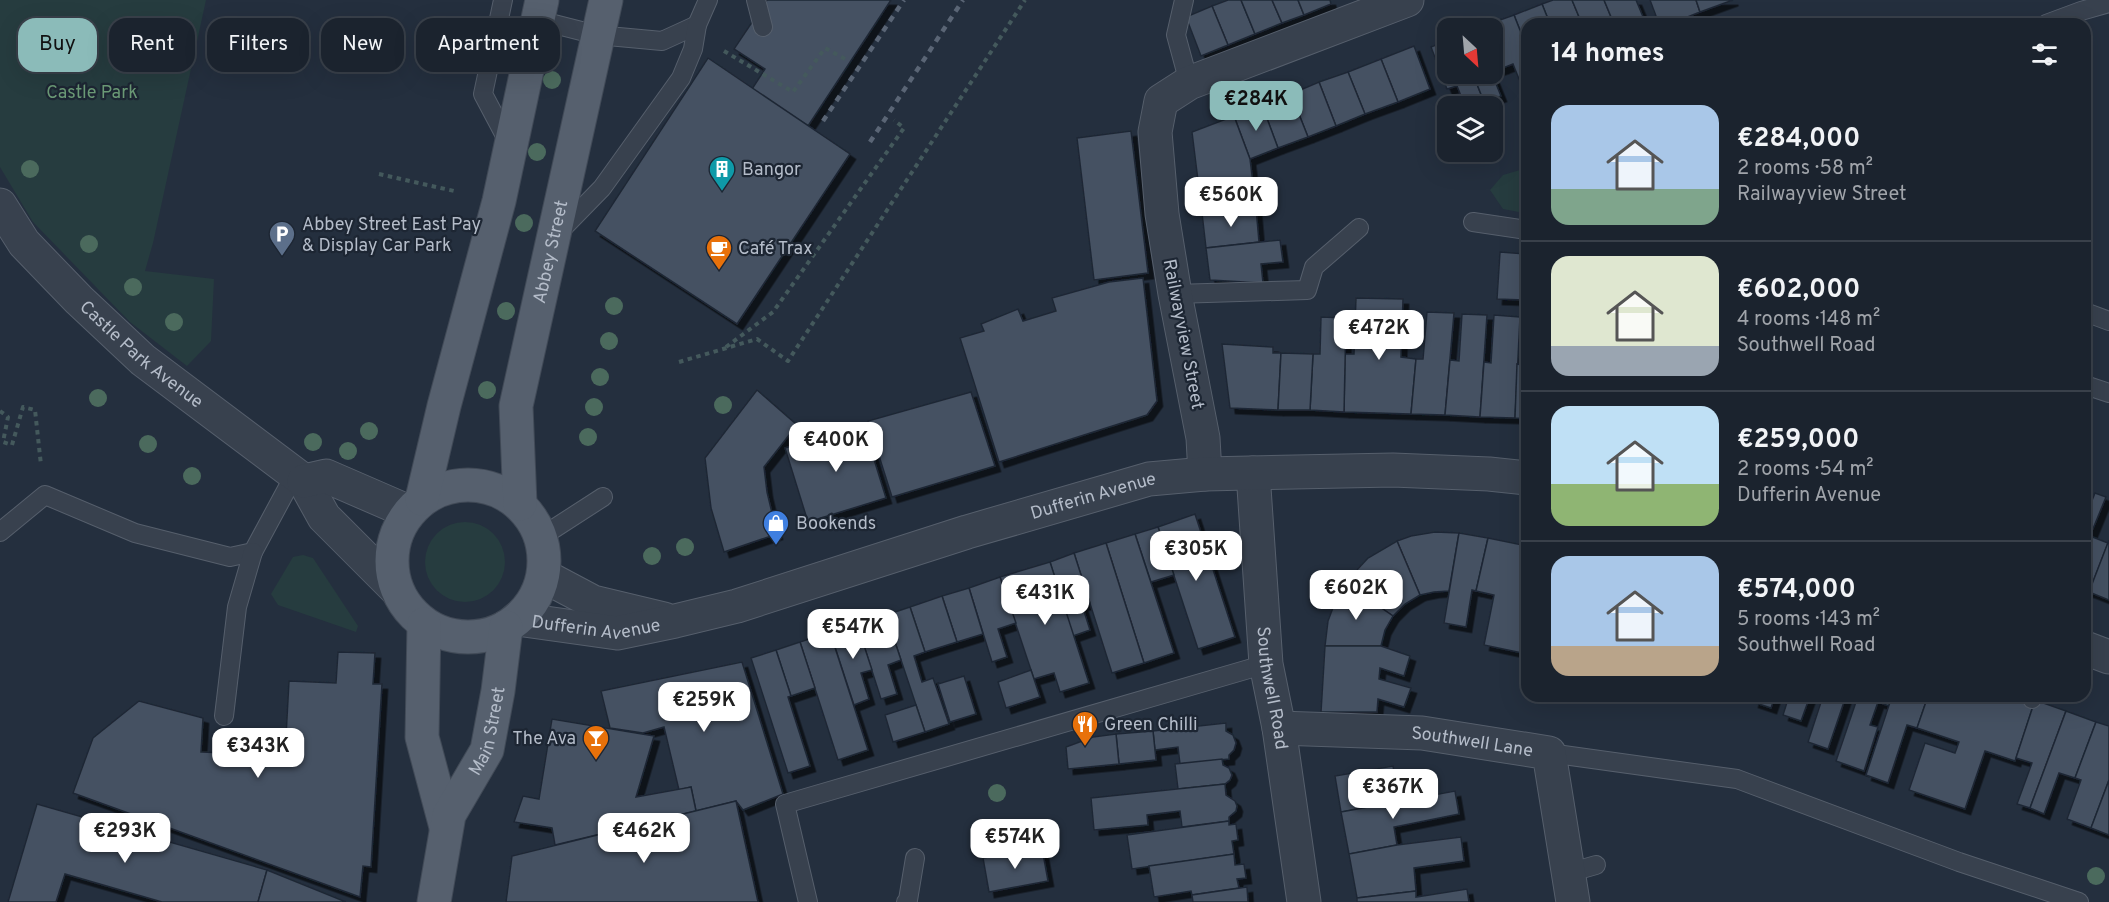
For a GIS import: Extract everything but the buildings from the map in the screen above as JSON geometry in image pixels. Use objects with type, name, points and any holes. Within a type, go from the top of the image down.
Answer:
[{"type":"main road","name":"Abbey Street","points":[[520,504],[516,406],[606,0]]},
{"type":"main road","points":[[416,506],[499,201],[540,10]]},
{"type":"main road","points":[[463,484],[484,486],[505,493],[520,504],[532,519],[541,537],[545,556],[544,576],[536,596],[524,614],[486,636],[465,638],[444,633],[424,624],[408,608],[397,590],[392,569],[393,547],[399,526],[416,506],[441,489],[463,484]]},
{"type":"main road","name":"Main Street","points":[[434,902],[449,815],[487,750],[512,623]]},
{"type":"main road","name":"Main Street","points":[[424,624],[422,737],[446,827]]},
{"type":"street","name":"Railwayview Street","points":[[1205,474],[1203,438],[1162,214],[1155,132],[1161,101],[1189,83],[1407,0]]},
{"type":"street","name":"Castle Park Avenue","points":[[0,206],[24,243],[142,360],[299,477],[324,517],[397,590]]},
{"type":"street","name":"Dufferin Avenue","points":[[512,623],[617,633],[675,621],[736,606],[967,532],[1149,480],[1205,474],[1393,470],[1521,477]]},
{"type":"street","name":"Southwell Road","points":[[1253,473],[1266,664],[1279,728],[1304,902]]},
{"type":"street","points":[[299,477],[326,476],[416,506]]},
{"type":"street","name":"Dufferin Avenue","points":[[544,576],[593,602],[675,621]]},
{"type":"street","points":[[2091,650],[2109,657]]},
{"type":"street","name":"Southwell Lane","points":[[1279,728],[1422,733],[1549,753],[1579,880]]},
{"type":"lane","points":[[503,0],[483,94],[511,146]]},
{"type":"lane","points":[[552,238],[602,188],[670,95],[681,78],[693,49],[697,24],[708,0]]},
{"type":"lane","points":[[756,0],[763,27]]},
{"type":"lane","points":[[1184,0],[1176,35],[1189,83]]},
{"type":"lane","points":[[2061,18],[2109,3]]},
{"type":"lane","points":[[540,10],[597,35],[662,41],[697,24]]},
{"type":"lane","points":[[1473,222],[1521,229]]},
{"type":"lane","points":[[1175,294],[1307,290],[1314,267],[1359,228]]},
{"type":"lane","points":[[2091,314],[2109,321]]},
{"type":"lane","points":[[2091,387],[2109,393]]},
{"type":"lane","points":[[224,716],[237,607],[253,552],[299,477]]},
{"type":"lane","points":[[0,532],[45,495],[135,533],[230,557],[253,552]]},
{"type":"lane","points":[[541,537],[603,496]]},
{"type":"lane","points":[[808,902],[785,804],[1266,664]]},
{"type":"lane","points":[[1549,753],[1737,779],[1959,862],[2079,902]]},
{"type":"lane","points":[[906,902],[915,858]]},
{"type":"path","points":[[680,362],[757,339],[788,362],[1025,0]]},
{"type":"path","points":[[722,50],[793,92],[825,48],[847,60]]},
{"type":"path","points":[[723,349],[773,312],[904,128],[894,120]]},
{"type":"path","points":[[379,174],[454,191]]},
{"type":"path","points":[[0,411],[8,417],[3,442],[12,445],[23,407],[35,410],[45,495]]},
{"type":"green space","name":"Castle Park","points":[[0,0],[206,0],[195,50],[195,18],[109,18],[109,72],[190,72],[145,271],[214,279],[211,341],[187,366],[130,322],[33,222],[0,167]]},
{"type":"green space","points":[[1521,170],[1521,211],[1519,212],[1503,209],[1490,190],[1503,175]]},
{"type":"green space","points":[[457,522],[473,522],[487,529],[498,540],[505,554],[502,577],[487,595],[473,602],[457,602],[443,595],[432,584],[425,570],[425,554],[432,540],[443,529]]},
{"type":"green space","points":[[303,555],[313,558],[358,626],[356,632],[278,605],[271,594],[293,557]]},
{"type":"railway","points":[[823,121],[904,0]]},
{"type":"railway","points":[[870,142],[963,0]]},
{"type":"place","name":"Bangor","points":[[722,192]]},
{"type":"place","name":"Abbey Street East Pay & Display Car Park","points":[[282,257]]},
{"type":"place","name":"Café Trax","points":[[719,271]]},
{"type":"place","name":"Bookends","points":[[776,546]]},
{"type":"place","name":"Green Chilli","points":[[1085,747]]},
{"type":"place","name":"The Ava","points":[[596,761]]}]
